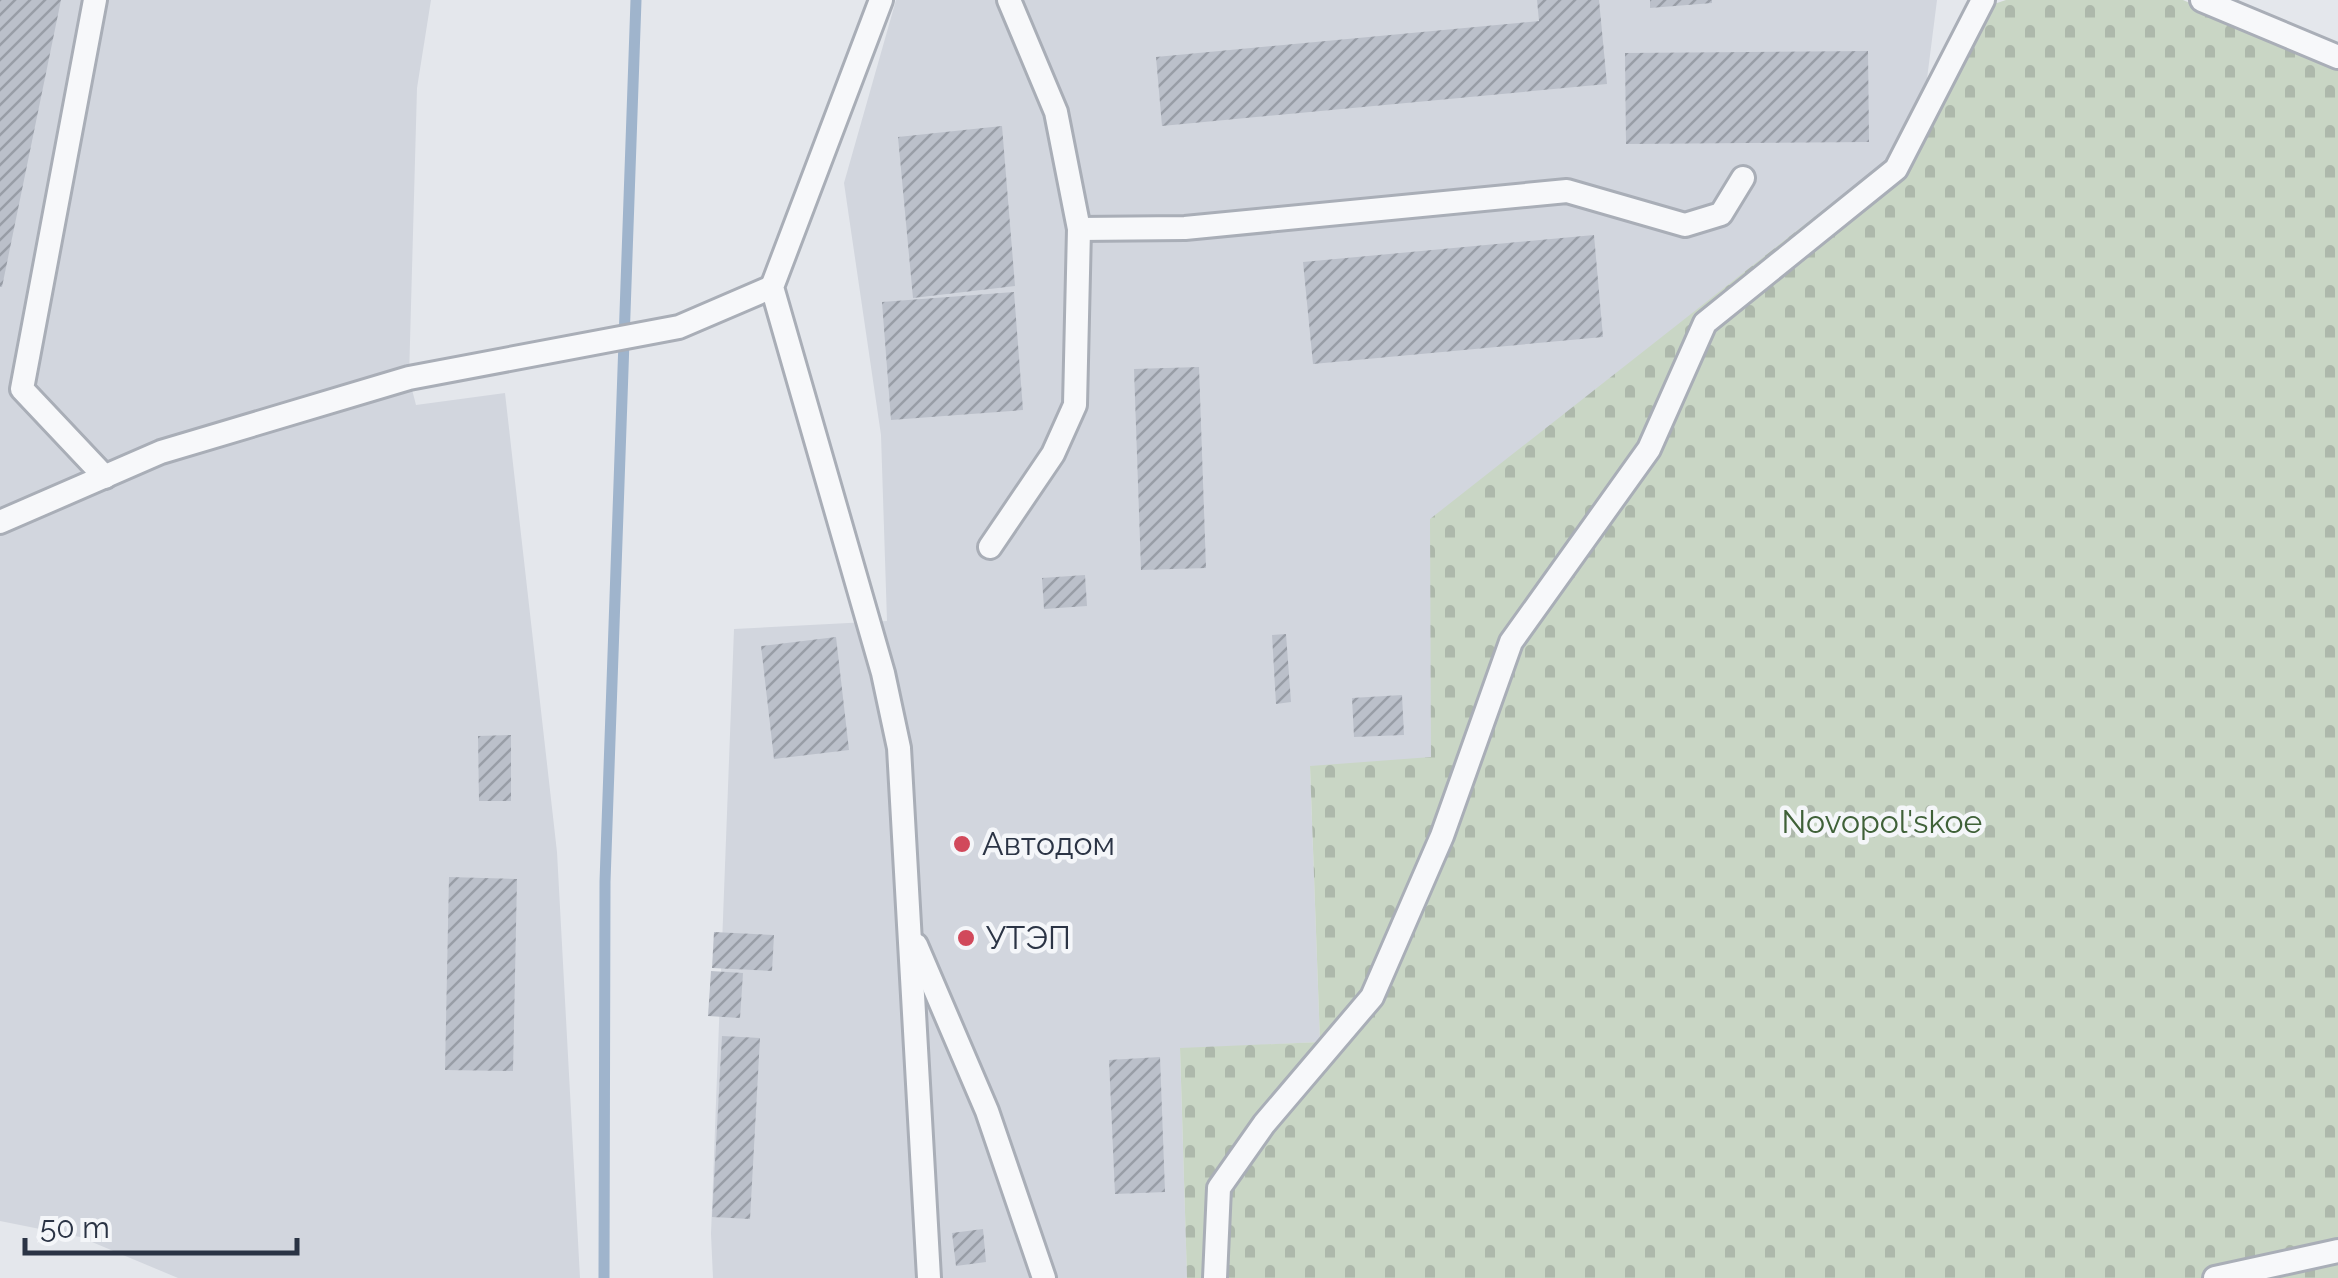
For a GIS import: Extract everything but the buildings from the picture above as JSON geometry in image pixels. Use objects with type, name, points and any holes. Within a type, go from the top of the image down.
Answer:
[{"type":"lane","points":[[95,0],[22,388],[104,477]]},
{"type":"lane","points":[[881,0],[772,287],[883,673],[899,748],[929,1278]]},
{"type":"lane","points":[[990,546],[1053,454],[1076,405],[1078,228],[1056,112],[1009,0]]},
{"type":"lane","points":[[1215,1278],[1218,1188],[1264,1124],[1372,997],[1442,836],[1511,642],[1649,449],[1705,322],[1896,168],[1982,0]]},
{"type":"lane","points":[[2202,0],[2338,57]]},
{"type":"lane","points":[[1078,228],[1185,228],[1568,191],[1684,225],[1721,214],[1744,178]]},
{"type":"lane","points":[[0,522],[161,452],[408,378],[678,326],[772,287]]},
{"type":"lane","points":[[909,928],[988,1111],[1044,1278]]},
{"type":"lane","points":[[2215,1278],[2338,1251]]},
{"type":"shaded area","points":[[0,0],[431,0],[417,88],[409,378],[416,405],[505,393],[557,852],[580,1278],[178,1278],[80,1237],[0,1221]]},
{"type":"shaded area","points":[[896,0],[1937,0],[1920,134],[1431,758],[1310,767],[1320,1042],[1180,1049],[1187,1278],[713,1278],[711,1234],[734,629],[887,621],[881,435],[844,183]]},
{"type":"green space","name":"Novopol'skoe","points":[[2006,0],[2183,0],[2338,69],[2338,1278],[1187,1278],[1180,1048],[1320,1042],[1310,766],[1431,757],[1430,519],[1920,134],[1994,4]]},
{"type":"waterway","points":[[604,1278],[605,882],[636,0]]},
{"type":"place","name":"Автодом","points":[[962,844]]},
{"type":"place","name":"УТЭП","points":[[966,938]]}]
